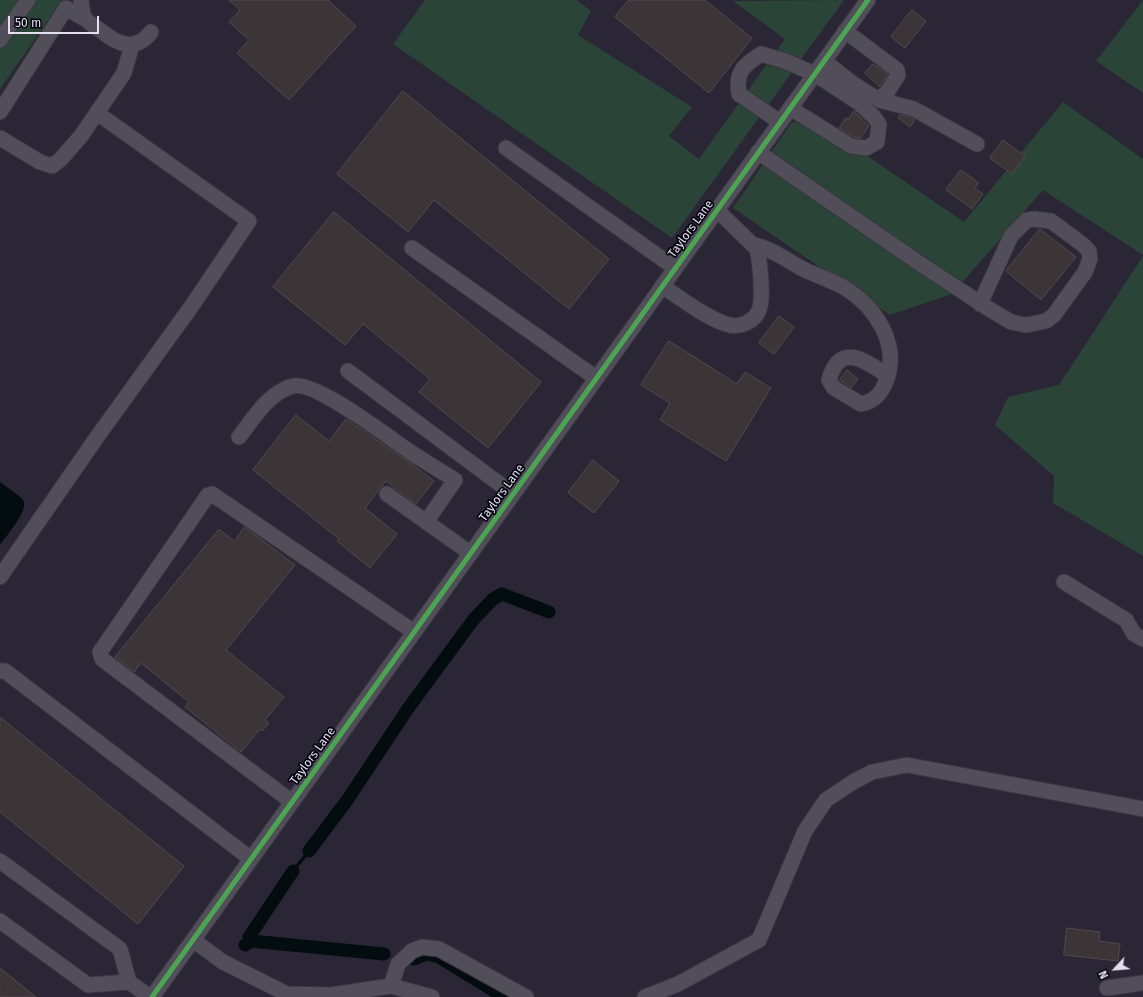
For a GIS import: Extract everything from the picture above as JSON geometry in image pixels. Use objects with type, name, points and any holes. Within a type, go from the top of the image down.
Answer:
[{"type":"street","points":[[0,40],[28,0]]},
{"type":"street","points":[[82,0],[82,8],[85,19]]},
{"type":"street","name":"Taylors Lane","points":[[151,997],[868,0]]},
{"type":"street","points":[[0,112],[66,8],[85,19],[122,45],[132,45],[145,39],[151,32]]},
{"type":"street","points":[[845,31],[897,70],[898,75],[888,91],[879,100]]},
{"type":"street","points":[[0,138],[40,162],[52,166],[61,159],[81,136],[124,73],[132,45]]},
{"type":"street","points":[[780,122],[739,94],[737,82],[744,65],[761,54],[785,61],[815,74],[839,90],[874,117],[879,124],[877,142],[866,148],[851,146],[790,108]]},
{"type":"street","points":[[824,61],[852,84],[879,100],[914,109],[977,144]]},
{"type":"street","points":[[0,577],[97,437],[191,307],[249,221],[97,113]]},
{"type":"street","points":[[506,148],[675,268]]},
{"type":"street","points":[[758,152],[983,305],[1011,322],[1026,324],[1046,321],[1054,315],[1085,272],[1090,259],[1089,252],[1082,244],[1051,221],[1034,219],[1027,220],[1011,236],[983,305]]},
{"type":"street","points":[[717,210],[754,244],[767,248],[802,268],[846,288],[864,303],[880,322],[888,339],[891,366],[888,376]]},
{"type":"street","points":[[662,286],[708,315],[726,324],[734,326],[743,324],[757,315],[760,306],[758,254],[754,244]]},
{"type":"street","points":[[412,248],[596,378]]},
{"type":"street","points":[[348,371],[513,494]]},
{"type":"street","points":[[239,437],[264,405],[280,392],[294,385],[312,390],[337,402],[407,450],[455,480],[426,522]]},
{"type":"street","points":[[292,802],[102,659],[100,652],[208,495],[212,494],[414,632]]},
{"type":"street","points":[[387,494],[470,553]]},
{"type":"street","points":[[1064,582],[1126,620],[1134,634],[1143,639]]},
{"type":"street","points":[[0,671],[5,671],[251,859]]},
{"type":"street","points":[[645,997],[678,984],[759,940],[805,831],[826,800],[853,782],[872,772],[906,766],[1143,808]]},
{"type":"street","points":[[0,861],[120,949],[129,982]]},
{"type":"street","points":[[0,921],[88,985],[129,982],[151,997]]},
{"type":"street","points":[[193,940],[223,962],[287,994],[331,995],[391,986],[432,997]]},
{"type":"street","points":[[391,986],[398,964],[412,951],[422,947],[439,949],[526,997]]},
{"type":"street","points":[[1107,988],[1143,983]]},
{"type":"shaded area","points":[[50,0],[1143,0],[1143,997],[0,997],[0,67]]},
{"type":"shaded area","points":[[0,482],[21,497],[24,504],[20,516],[0,545]]},
{"type":"green space","points":[[0,0],[62,0],[0,89]]},
{"type":"green space","points":[[425,0],[576,0],[591,11],[578,35],[692,107],[669,136],[699,159],[785,39],[733,1],[844,0],[672,238],[393,44]]},
{"type":"green space","points":[[1143,0],[1143,93],[1096,61]]},
{"type":"green space","points":[[1063,102],[1143,159],[1143,255],[1043,190],[952,294],[890,315],[733,208],[792,122],[825,127],[964,222]]},
{"type":"green space","points":[[1143,256],[1143,556],[1053,503],[1054,476],[995,425],[1008,397],[1059,385]]},
{"type":"building","points":[[229,0],[328,0],[356,26],[289,100],[237,53],[249,40],[229,22],[240,10]]},
{"type":"building","points":[[629,0],[705,0],[752,38],[709,93],[615,17]]},
{"type":"building","points":[[912,10],[926,21],[905,48],[891,37]]},
{"type":"building","points":[[873,64],[888,74],[880,87],[865,73]]},
{"type":"building","points":[[403,91],[609,259],[569,309],[434,200],[408,232],[337,174]]},
{"type":"building","points":[[854,111],[869,126],[861,138],[854,137],[839,128],[846,118],[848,119]]},
{"type":"building","points":[[900,115],[911,117],[915,120],[910,127],[898,118]]},
{"type":"building","points":[[1003,140],[1025,156],[1012,174],[990,158]]},
{"type":"building","points":[[961,170],[979,183],[975,188],[983,194],[972,209],[946,190]]},
{"type":"building","points":[[334,212],[541,382],[488,448],[419,392],[430,379],[363,324],[345,345],[273,287]]},
{"type":"building","points":[[1040,229],[1076,257],[1041,300],[1006,271]]},
{"type":"building","points":[[779,316],[794,327],[774,354],[759,343]]},
{"type":"building","points":[[669,341],[737,384],[745,372],[771,388],[726,461],[660,420],[670,403],[641,385]]},
{"type":"building","points":[[847,370],[858,379],[851,388],[840,380]]},
{"type":"building","points":[[296,415],[329,441],[346,419],[412,464],[434,481],[416,504],[386,481],[365,508],[397,534],[370,568],[337,541],[339,539],[253,470]]},
{"type":"building","points":[[593,460],[619,481],[594,513],[568,493]]},
{"type":"building","points":[[245,527],[295,565],[226,650],[284,697],[265,720],[269,723],[262,731],[260,729],[241,752],[185,707],[189,702],[141,663],[134,672],[115,657],[219,529],[234,541]]},
{"type":"building","points":[[0,717],[184,866],[138,924],[0,812]]},
{"type":"building","points":[[1067,928],[1100,932],[1099,941],[1120,944],[1118,961],[1064,955]]},
{"type":"building","points":[[0,968],[36,997],[0,997]]},
{"type":"waterway","points":[[309,851],[348,799],[407,710],[473,620],[493,599],[502,594],[549,612]]},
{"type":"waterway","points":[[293,871],[309,851]]},
{"type":"waterway","points":[[251,941],[249,937],[293,871]]},
{"type":"waterway","points":[[245,945],[251,941],[384,954]]},
{"type":"waterway","points":[[414,959],[426,954],[439,957],[504,997]]},
{"type":"cycle path","points":[[152,997],[868,0]]}]
